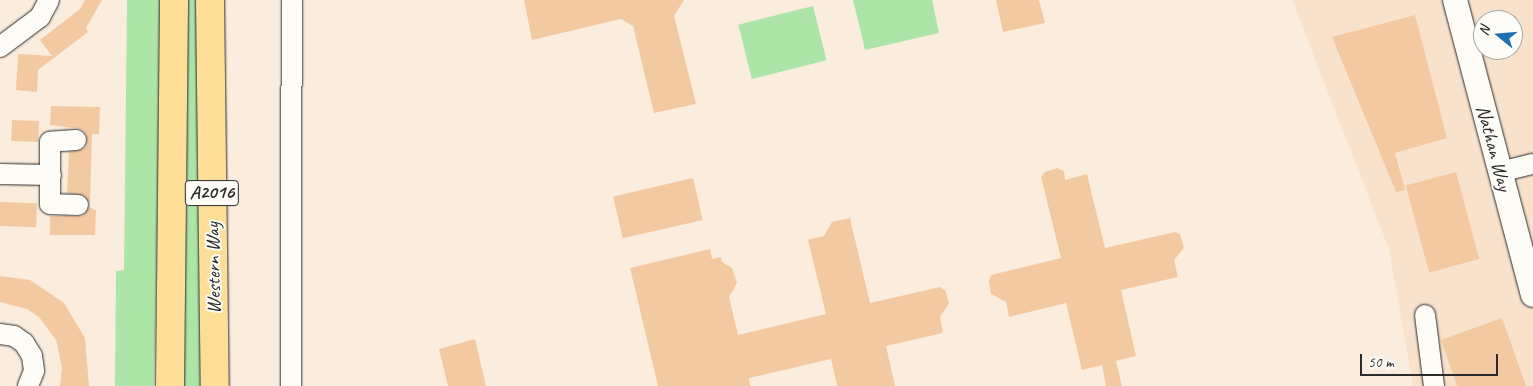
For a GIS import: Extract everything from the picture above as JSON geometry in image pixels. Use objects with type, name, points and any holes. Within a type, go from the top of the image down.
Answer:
[{"type":"main road","name":"Western Way","points":[[170,386],[174,0]]},
{"type":"main road","name":"Western Way","points":[[210,0],[215,386]]},
{"type":"street","points":[[0,47],[40,17],[49,0]]},
{"type":"street","points":[[291,386],[292,0]]},
{"type":"street","name":"Nathan Way","points":[[1455,0],[1533,295]]},
{"type":"street","points":[[76,140],[50,142],[50,204],[78,205]]},
{"type":"street","points":[[1500,172],[1533,164]]},
{"type":"street","points":[[0,174],[51,175]]},
{"type":"street","points":[[1425,315],[1434,386]]},
{"type":"street","points":[[0,334],[14,336],[24,343],[32,356],[34,370],[28,386]]},
{"type":"shaded area","points":[[1292,0],[1533,0],[1533,386],[1413,386],[1389,249]]},
{"type":"green space","points":[[127,0],[162,0],[154,386],[115,386],[116,271],[124,270]]},
{"type":"green space","points":[[185,0],[200,0],[204,386],[180,386]]},
{"type":"green space","points":[[853,0],[932,0],[939,33],[865,50]]},
{"type":"green space","points":[[813,6],[827,60],[752,79],[738,25]]},
{"type":"building","points":[[85,0],[102,0],[86,28],[88,32],[38,70],[37,92],[16,90],[18,54],[52,56],[40,40],[80,9]]},
{"type":"building","points":[[524,0],[684,0],[674,16],[696,104],[654,113],[633,26],[621,19],[532,40]]},
{"type":"building","points":[[996,0],[1039,0],[1045,23],[1003,32]]},
{"type":"building","points":[[1415,15],[1447,138],[1395,153],[1405,190],[1396,192],[1332,37]]},
{"type":"building","points":[[51,106],[100,107],[99,134],[92,134],[90,204],[84,195],[67,193],[69,152],[83,149],[87,145],[86,134],[81,129],[50,125]]},
{"type":"building","points":[[12,120],[39,121],[38,142],[11,141]]},
{"type":"building","points":[[1057,168],[1064,171],[1065,180],[1087,174],[1105,248],[1175,232],[1180,234],[1184,248],[1174,260],[1178,277],[1121,290],[1136,356],[1116,361],[1122,386],[1106,386],[1102,365],[1082,370],[1066,303],[1009,317],[1006,302],[991,294],[989,281],[991,275],[1061,258],[1041,177],[1045,172]]},
{"type":"building","points":[[1456,172],[1479,259],[1429,272],[1406,185]]},
{"type":"building","points":[[693,178],[703,220],[623,238],[613,196]]},
{"type":"building","points":[[0,202],[37,203],[36,227],[0,226]]},
{"type":"building","points":[[89,207],[96,210],[95,235],[50,235],[50,216],[83,216]]},
{"type":"building","points":[[850,218],[870,303],[940,287],[945,290],[949,303],[940,317],[943,333],[886,346],[895,386],[837,386],[831,359],[749,378],[750,386],[658,386],[630,268],[710,249],[712,259],[721,257],[722,262],[732,268],[737,283],[729,297],[738,335],[826,314],[808,240],[824,236],[832,222]]},
{"type":"building","points":[[0,276],[30,280],[64,303],[85,338],[89,386],[60,386],[62,368],[56,340],[39,317],[27,309],[0,302]]},
{"type":"building","points":[[1502,318],[1526,386],[1457,386],[1441,340]]},
{"type":"building","points":[[475,339],[486,386],[448,386],[439,349]]}]
